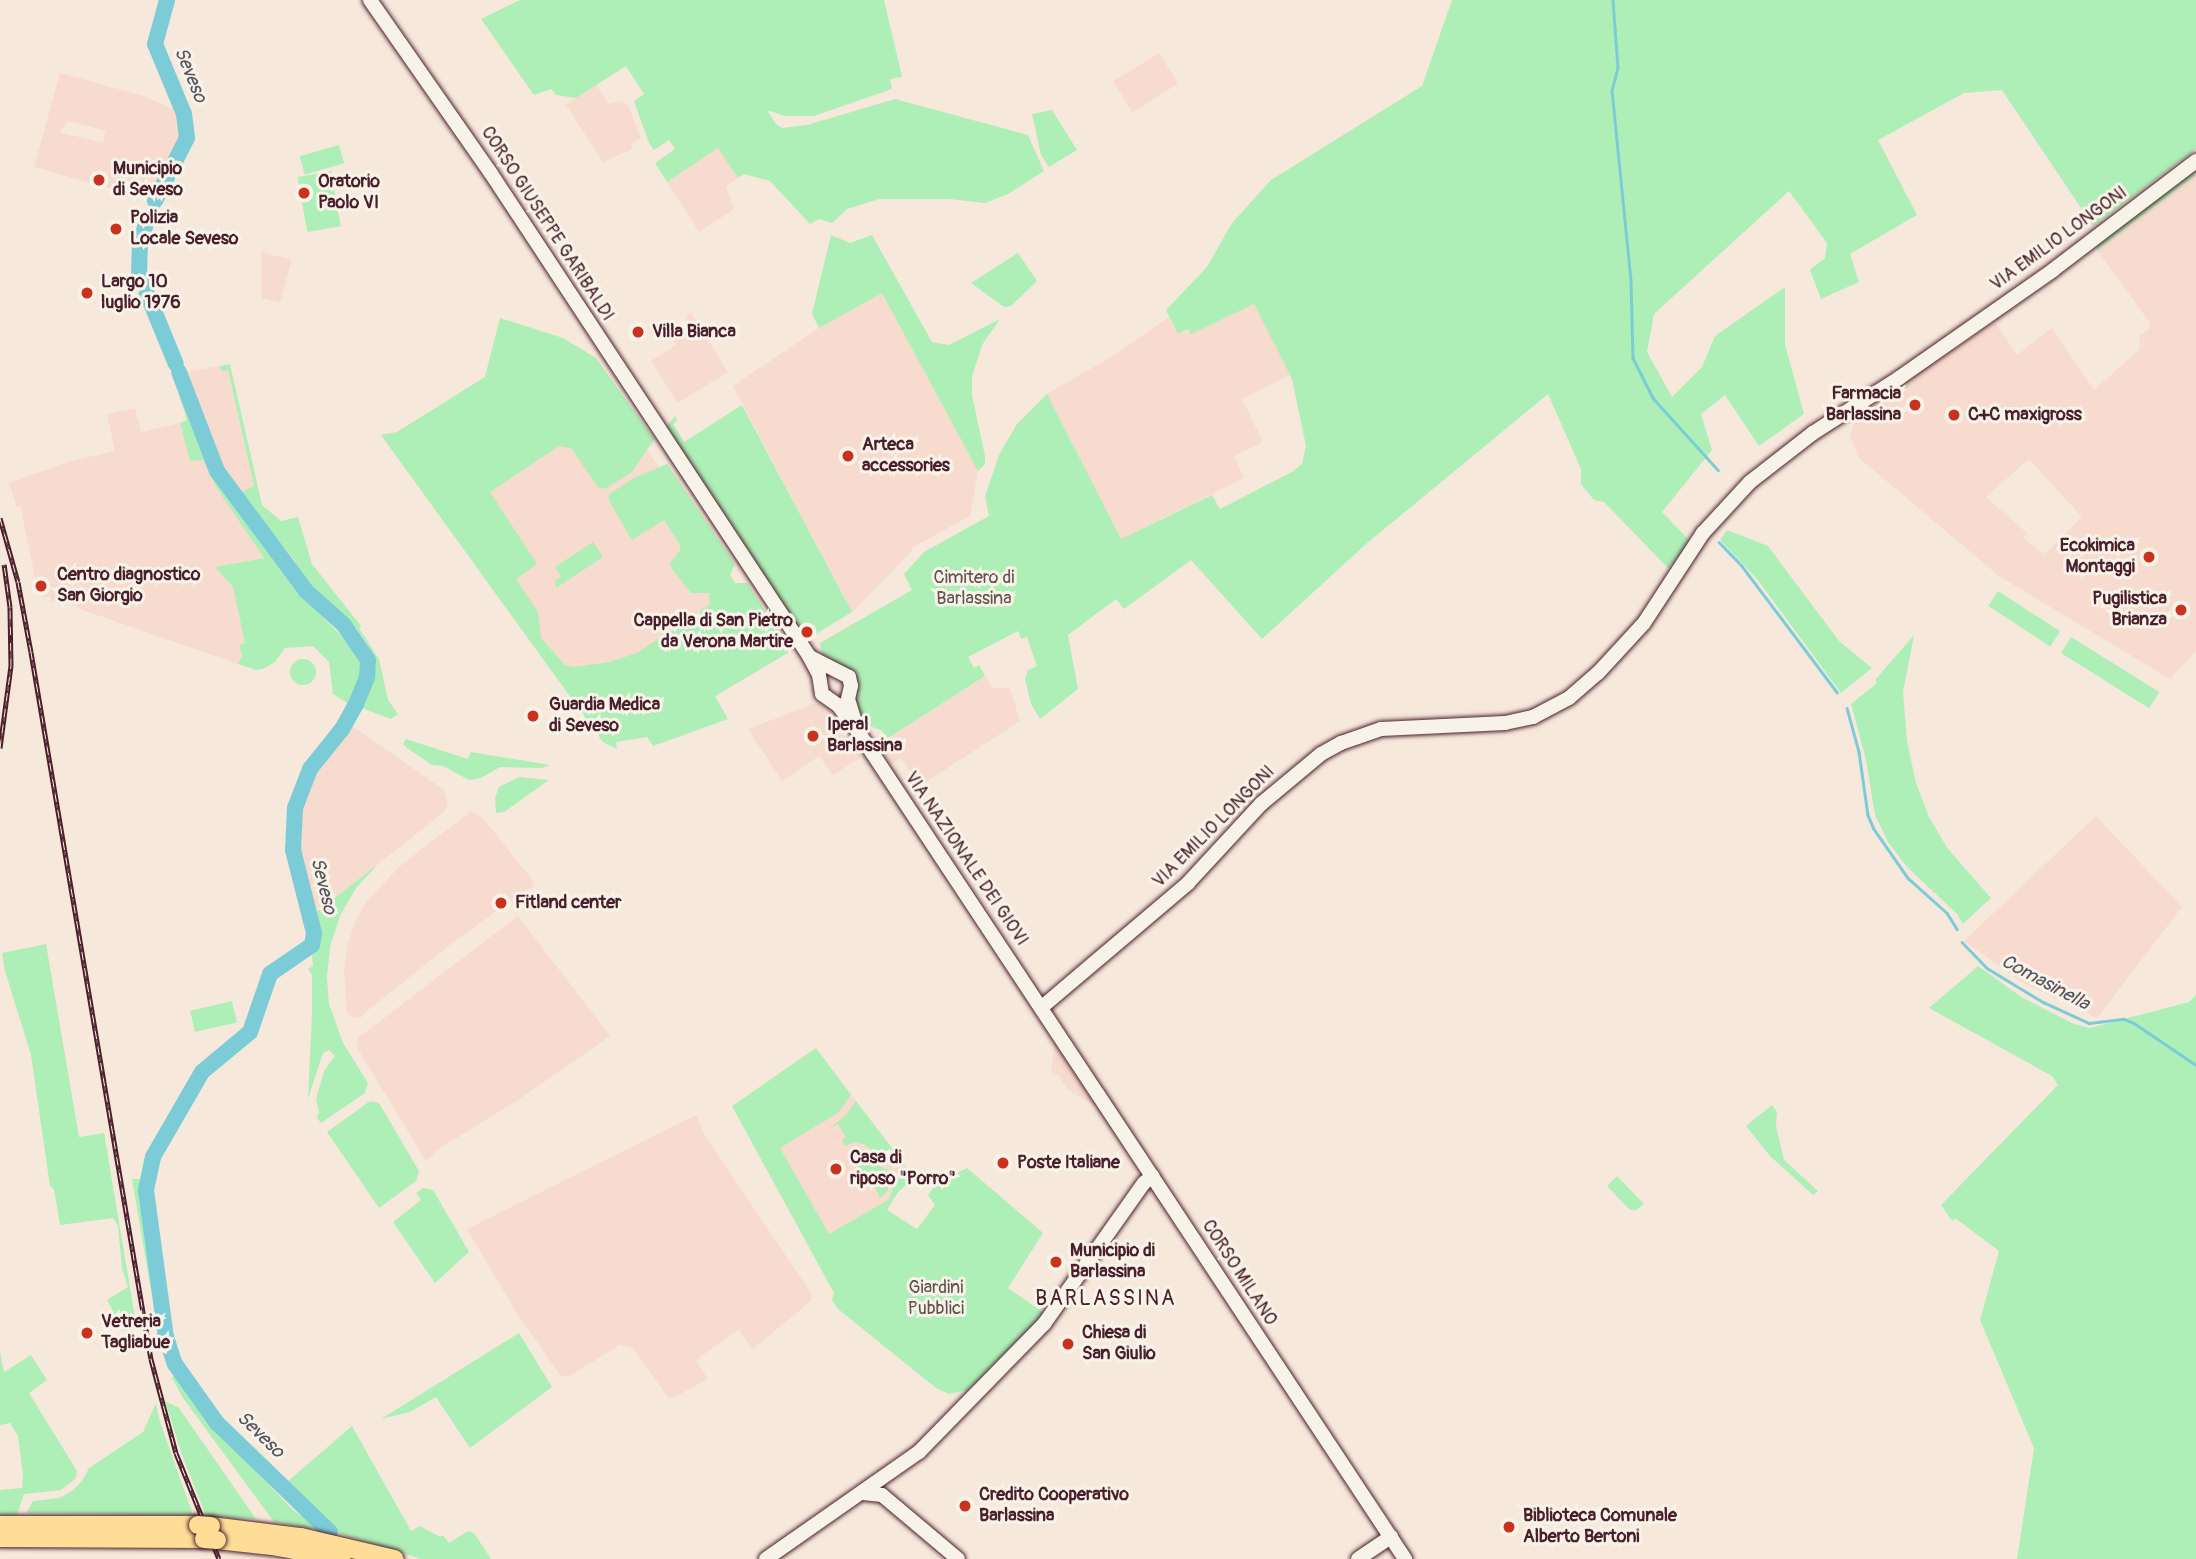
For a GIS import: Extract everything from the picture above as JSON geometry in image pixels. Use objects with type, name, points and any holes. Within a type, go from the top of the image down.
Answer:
[{"type":"highway","points":[[15,1532],[208,1532],[394,1559]]},
{"type":"street","name":"CORSO GIUSEPPE GARIBALDI","points":[[370,0],[490,172],[806,652]]},
{"type":"street","name":"VIA EMILIO LONGONI","points":[[1774,450],[1833,420],[1943,346],[2053,270],[2196,161]]},
{"type":"street","name":"VIA EMILIO LONGONI","points":[[1750,482],[1756,469],[1774,450],[1891,372],[1943,346]]},
{"type":"street","name":"VIA EMILIO LONGONI","points":[[1042,1007],[1188,883],[1269,797],[1321,754],[1353,738],[1396,726],[1521,720],[1545,712],[1580,690],[1650,615],[1703,533],[1750,482],[1886,382],[1891,372]]},
{"type":"street","points":[[806,652],[835,670]]},
{"type":"street","name":"VIA NAZIONALE DEI GIOVI","points":[[806,652],[822,694],[838,705],[859,733],[1042,1007]]},
{"type":"street","points":[[820,684],[826,673],[835,670]]},
{"type":"street","name":"VIA NAZIONALE DEI GIOVI","points":[[835,670],[849,677],[848,701],[859,733]]},
{"type":"street","points":[[830,700],[839,701],[849,693]]},
{"type":"street","name":"CORSO MILANO","points":[[1042,1007],[1405,1559]]},
{"type":"street","points":[[766,1559],[899,1469],[1044,1324],[1097,1253],[1136,1193],[1152,1176]]},
{"type":"street","points":[[890,1496],[899,1469]]},
{"type":"street","points":[[882,1481],[890,1485],[890,1496]]},
{"type":"street","points":[[863,1493],[874,1492],[890,1496],[903,1512],[958,1559]]},
{"type":"street","points":[[1358,1559],[1391,1537]]},
{"type":"shaded area","points":[[1159,53],[1178,84],[1132,112],[1113,82]]},
{"type":"shaded area","points":[[60,73],[144,96],[175,110],[181,129],[180,143],[160,177],[152,200],[34,167]],"holes":[[[68,121],[106,131],[103,143],[59,132]]]},
{"type":"shaded area","points":[[596,85],[609,104],[620,101],[628,105],[641,138],[631,144],[632,149],[603,162],[566,105]]},
{"type":"shaded area","points":[[718,148],[738,178],[726,186],[734,209],[699,232],[667,182]]},
{"type":"shaded area","points":[[2196,175],[2196,651],[2170,679],[1999,576],[1858,457],[1850,435],[1857,413],[1995,322],[2017,355],[2052,328],[2094,390],[2140,349],[2139,336],[2149,329],[2150,323],[2097,250]],"holes":[[[2029,459],[2082,517],[2045,554],[2023,538],[2027,533],[1986,497]]]},
{"type":"shaded area","points":[[261,252],[292,260],[280,302],[262,298]]},
{"type":"shaded area","points":[[882,292],[978,471],[970,516],[913,547],[852,612],[733,386],[819,328]]},
{"type":"shaded area","points":[[1254,304],[1290,375],[1242,399],[1263,442],[1234,456],[1244,478],[1121,539],[1047,394],[1116,354],[1169,317],[1178,334]]},
{"type":"shaded area","points":[[691,313],[728,372],[678,403],[651,361],[676,345],[672,339],[693,328],[686,317]]},
{"type":"shaded area","points":[[500,318],[603,370],[654,439],[654,444],[646,449],[660,468],[667,464],[735,564],[730,575],[735,583],[747,583],[791,651],[647,737],[606,744],[381,435],[397,432],[485,377]]},
{"type":"shaded area","points":[[220,366],[221,371],[228,369],[254,486],[240,493],[214,455],[186,372]]},
{"type":"shaded area","points":[[135,408],[141,432],[180,423],[190,461],[203,459],[216,487],[264,558],[216,567],[233,587],[245,643],[238,664],[77,608],[75,597],[52,602],[50,596],[44,597],[38,591],[20,506],[17,507],[9,483],[71,461],[115,451],[107,414]]},
{"type":"shaded area","points":[[985,676],[992,688],[1010,688],[1020,721],[920,786],[901,758],[891,765],[884,753],[894,747],[888,738]]},
{"type":"shaded area","points":[[816,703],[828,707],[861,757],[833,775],[819,756],[782,781],[748,729]]},
{"type":"shaded area","points":[[351,725],[444,790],[448,804],[443,813],[314,914],[296,843],[301,801],[334,742]]},
{"type":"shaded area","points":[[471,811],[483,818],[534,882],[533,887],[451,944],[361,1018],[350,1017],[347,1012],[344,971],[348,942],[357,918],[367,901],[400,866]]},
{"type":"shaded area","points":[[2096,816],[2182,907],[2097,1018],[2020,981],[1964,941]]},
{"type":"shaded area","points":[[518,916],[610,1036],[518,1100],[437,1150],[426,1161],[356,1046],[358,1038]]},
{"type":"shaded area","points":[[1055,1044],[1097,1107],[1067,1089],[1058,1074],[1054,1076],[1051,1071]]},
{"type":"shaded area","points":[[816,1048],[914,1178],[898,1192],[875,1227],[828,1244],[770,1137]]},
{"type":"shaded area","points":[[696,1115],[706,1137],[811,1293],[811,1301],[753,1349],[739,1330],[735,1332],[696,1360],[708,1379],[673,1398],[667,1396],[633,1348],[620,1345],[568,1377],[560,1375],[516,1312],[467,1229]]},
{"type":"green space","points":[[520,0],[884,0],[902,77],[890,79],[892,89],[814,116],[785,116],[767,110],[776,124],[782,128],[807,125],[895,99],[1028,135],[1044,171],[1008,194],[985,203],[949,199],[879,199],[847,209],[832,223],[819,219],[810,224],[770,181],[744,174],[738,178],[718,148],[667,182],[655,163],[675,149],[669,140],[654,150],[649,143],[634,101],[644,94],[626,66],[576,98],[556,95],[551,89],[534,95],[481,19]]},
{"type":"green space","name":"Cimitero di Barlassina","points":[[1452,0],[2196,0],[2196,149],[2093,226],[2002,90],[1964,93],[1878,140],[1917,215],[1850,254],[1859,282],[1821,299],[1810,270],[1825,258],[1827,243],[1789,191],[1654,314],[1647,352],[1672,397],[1702,367],[1715,336],[1785,287],[1785,345],[1804,414],[1759,446],[1725,395],[1701,414],[1712,450],[1662,512],[1691,542],[1668,568],[1604,502],[1594,500],[1581,484],[1581,469],[1548,394],[1366,544],[1262,639],[1191,560],[1124,609],[1116,599],[1068,635],[1078,689],[1040,719],[1031,704],[1025,679],[1028,670],[1037,666],[1027,637],[1021,639],[1018,631],[968,657],[974,668],[979,665],[985,676],[888,738],[882,731],[870,726],[855,709],[855,686],[823,659],[820,643],[912,590],[904,574],[924,552],[989,516],[985,496],[999,455],[1017,424],[1047,394],[1121,539],[1212,495],[1220,509],[1292,472],[1302,464],[1306,446],[1292,379],[1254,304],[1191,334],[1188,329],[1178,334],[1166,310],[1207,267],[1232,223],[1271,180],[1422,86]]},
{"type":"green space","points":[[1052,110],[1077,150],[1049,167],[1041,155],[1032,114]]},
{"type":"green space","points":[[339,145],[344,163],[305,175],[300,156]]},
{"type":"green space","points":[[331,171],[341,226],[307,232],[298,177]]},
{"type":"green space","points":[[2192,171],[2196,175],[2097,250],[2096,245]]},
{"type":"green space","points":[[831,235],[850,243],[872,235],[932,342],[949,345],[1000,319],[982,345],[972,377],[972,395],[985,456],[985,464],[978,471],[882,293],[819,328],[812,314]]},
{"type":"green space","points":[[1018,253],[1037,281],[1011,306],[1004,307],[971,283]]},
{"type":"green space","points":[[500,318],[563,338],[596,358],[654,439],[632,472],[605,489],[598,487],[571,448],[559,446],[490,492],[537,564],[516,579],[538,612],[541,638],[565,665],[575,667],[609,662],[637,653],[710,604],[709,593],[691,593],[672,569],[670,563],[680,550],[680,545],[664,520],[632,540],[609,501],[609,494],[634,478],[667,464],[735,564],[730,575],[735,583],[747,583],[791,651],[715,696],[728,719],[653,746],[647,737],[616,742],[617,749],[603,742],[381,435],[397,432],[485,377]]},
{"type":"green space","points":[[230,364],[262,505],[281,521],[298,517],[312,564],[361,626],[359,628],[379,659],[388,700],[398,714],[391,719],[362,708],[376,667],[368,645],[354,625],[308,586],[294,560],[240,493],[254,486],[228,370],[221,371],[220,366]]},
{"type":"green space","points":[[172,373],[204,458],[215,478],[296,591],[360,654],[363,668],[349,704],[333,694],[329,662],[313,646],[285,648],[275,662],[263,669],[256,670],[238,664],[242,655],[239,645],[245,643],[233,587],[215,567],[264,558],[216,487],[203,460],[190,461],[180,423],[187,420]]},
{"type":"green space","points":[[742,405],[852,612],[814,635],[803,636],[666,427],[675,416],[677,421],[673,424],[684,442]]},
{"type":"green space","points":[[1727,530],[1768,546],[1839,641],[1872,668],[1841,693],[1757,579],[1720,540]]},
{"type":"green space","points":[[593,542],[603,557],[556,588],[555,581],[561,577],[555,567]]},
{"type":"green space","points":[[1998,591],[2060,631],[2050,646],[1988,606]]},
{"type":"green space","points":[[1914,635],[1903,692],[1907,741],[1916,783],[1929,817],[1948,849],[1991,898],[1963,924],[1957,914],[1907,867],[1888,842],[1875,815],[1866,760],[1851,704],[1877,683],[1875,680]]},
{"type":"green space","points":[[2071,637],[2159,692],[2149,708],[2061,653]]},
{"type":"green space","points":[[303,659],[312,663],[316,672],[312,681],[303,685],[294,681],[290,672],[294,663]]},
{"type":"green space","points":[[406,739],[468,759],[471,752],[550,765],[542,768],[500,767],[481,778],[469,780],[443,766],[432,765],[403,744]]},
{"type":"green space","points":[[519,777],[549,780],[504,812],[496,813],[495,798],[499,787]]},
{"type":"green space","points":[[378,864],[356,888],[340,916],[330,947],[327,977],[329,1004],[343,1043],[368,1083],[365,1093],[321,1123],[317,1118],[319,1111],[316,1099],[324,1071],[335,1056],[329,1050],[323,1053],[308,1099],[312,975],[308,969],[313,966],[312,955],[302,959],[314,952],[319,944],[314,914]]},
{"type":"green space","points":[[46,944],[79,1137],[104,1133],[136,1323],[124,1331],[107,1300],[128,1287],[122,1269],[118,1226],[113,1218],[60,1225],[54,1189],[50,1186],[31,1055],[5,971],[2,953]]},
{"type":"green space","points":[[1978,966],[2023,998],[2074,1024],[2090,1028],[2189,1002],[2196,995],[2196,1559],[2017,1559],[2034,1448],[1980,1320],[1999,1251],[1955,1218],[1952,1221],[1941,1205],[2058,1085],[2052,1076],[1929,1008]]},
{"type":"green space","points":[[232,1001],[237,1022],[195,1032],[190,1011]]},
{"type":"green space","name":"Giardini Pubblici","points":[[816,1048],[851,1095],[839,1112],[780,1148],[829,1234],[888,1200],[900,1174],[909,1171],[914,1178],[898,1192],[887,1210],[917,1229],[935,1205],[928,1195],[937,1183],[967,1168],[1043,1233],[1008,1288],[1047,1315],[968,1390],[949,1394],[936,1388],[838,1309],[832,1300],[834,1293],[732,1106]]},
{"type":"green space","points":[[370,1101],[379,1103],[419,1171],[416,1181],[379,1208],[327,1132]]},
{"type":"green space","points":[[856,1101],[905,1165],[895,1167],[886,1163],[864,1144],[854,1142],[845,1146],[842,1140],[846,1137],[838,1124],[830,1128],[846,1115]]},
{"type":"green space","points":[[1772,1105],[1777,1112],[1776,1126],[1784,1160],[1818,1191],[1813,1195],[1770,1156],[1746,1126]]},
{"type":"green space","points":[[861,1157],[896,1174],[891,1188],[880,1198],[872,1181],[867,1183],[856,1164],[855,1160]]},
{"type":"green space","points":[[1617,1176],[1644,1204],[1636,1210],[1630,1210],[1607,1186]]},
{"type":"green space","points":[[132,1179],[142,1179],[142,1202],[159,1338]]},
{"type":"green space","points":[[423,1188],[433,1190],[469,1252],[435,1283],[393,1222],[421,1200],[416,1193]]},
{"type":"green space","points":[[519,1333],[552,1387],[470,1448],[436,1397],[410,1412],[381,1419]]},
{"type":"green space","points":[[0,1352],[4,1372],[31,1355],[47,1380],[29,1393],[77,1471],[76,1478],[61,1490],[24,1494],[17,1515],[0,1515],[0,1490],[22,1488],[23,1475],[18,1436],[10,1423],[0,1425]]},
{"type":"green space","points":[[175,1372],[216,1427],[250,1465],[293,1510],[321,1530],[274,1522],[183,1398],[172,1378]]},
{"type":"green space","points":[[165,1401],[179,1408],[256,1519],[206,1516],[182,1455]]},
{"type":"green space","points":[[156,1403],[160,1422],[193,1515],[26,1513],[33,1501],[59,1498],[72,1491],[89,1468],[143,1432]]},
{"type":"green space","points":[[352,1426],[411,1531],[420,1526],[440,1537],[443,1535],[449,1543],[468,1531],[474,1533],[491,1559],[421,1559],[341,1534],[288,1481]]},
{"type":"waterway","name":"Seveso","points":[[155,201],[187,138],[184,114],[155,44],[167,0]]},
{"type":"waterway","points":[[1613,0],[1618,68],[1612,90],[1631,281],[1633,358],[1653,398],[1718,470]]},
{"type":"waterway","name":"Seveso","points":[[147,220],[140,244],[139,274],[176,364]]},
{"type":"waterway","name":"Seveso","points":[[179,372],[217,471],[306,591],[344,625],[368,660],[367,677],[356,704],[342,729],[310,769],[295,808],[293,850],[314,933],[312,945],[270,974],[250,1032],[202,1072],[153,1157],[146,1190],[166,1337],[175,1364],[217,1423],[330,1532]]},
{"type":"waterway","name":"Comasinella","points":[[1719,542],[1742,566],[1837,692]]},
{"type":"waterway","name":"Comasinella","points":[[1847,708],[1859,752],[1868,815],[1874,829],[1908,878],[1947,913],[1957,929]]},
{"type":"waterway","name":"Comasinella","points":[[1962,942],[1987,968],[2043,1002],[2089,1023],[2124,1019],[2134,1023],[2196,1065]]},
{"type":"railway","points":[[0,518],[18,582],[31,652],[151,1359],[176,1453],[219,1559]]},
{"type":"railway","points":[[0,748],[11,666],[10,607],[4,564]]},
{"type":"place","name":"Municipio di Seveso","points":[[99,180]]},
{"type":"place","name":"Oratorio Paolo VI","points":[[304,193]]},
{"type":"place","name":"Polizia Locale Seveso","points":[[116,229]]},
{"type":"place","name":"Largo 10 luglio 1976","points":[[87,293]]},
{"type":"place","name":"Villa Bianca","points":[[638,332]]},
{"type":"place","name":"Farmacia Barlassina","points":[[1915,405]]},
{"type":"place","name":"C+C maxigross","points":[[1954,415]]},
{"type":"place","name":"Arteca accessories","points":[[848,456]]},
{"type":"place","name":"Ecokimica Montaggi","points":[[2149,557]]},
{"type":"place","name":"Centro diagnostico San Giorgio","points":[[41,586]]},
{"type":"place","name":"Pugilistica Brianza","points":[[2181,610]]},
{"type":"place","name":"Cappella di San Pietro da Verona Martire","points":[[807,632]]},
{"type":"place","name":"Guardia Medica di Seveso","points":[[533,716]]},
{"type":"place","name":"Iperal Barlassina","points":[[813,736]]},
{"type":"place","name":"Fitland center","points":[[501,903]]},
{"type":"place","name":"Poste Italiane","points":[[1003,1163]]},
{"type":"place","name":"Casa di riposo \"Porro\"","points":[[836,1169]]},
{"type":"place","name":"Municipio di Barlassina","points":[[1056,1262]]},
{"type":"place","name":"Vetreria Tagliabue","points":[[87,1333]]},
{"type":"place","name":"Chiesa di San Giulio","points":[[1068,1344]]},
{"type":"place","name":"Credito Cooperativo Barlassina","points":[[965,1506]]},
{"type":"place","name":"Biblioteca Comunale Alberto Bertoni","points":[[1509,1527]]},
{"type":"district","name":"BARLASSINA","points":[[1106,1299]]}]
